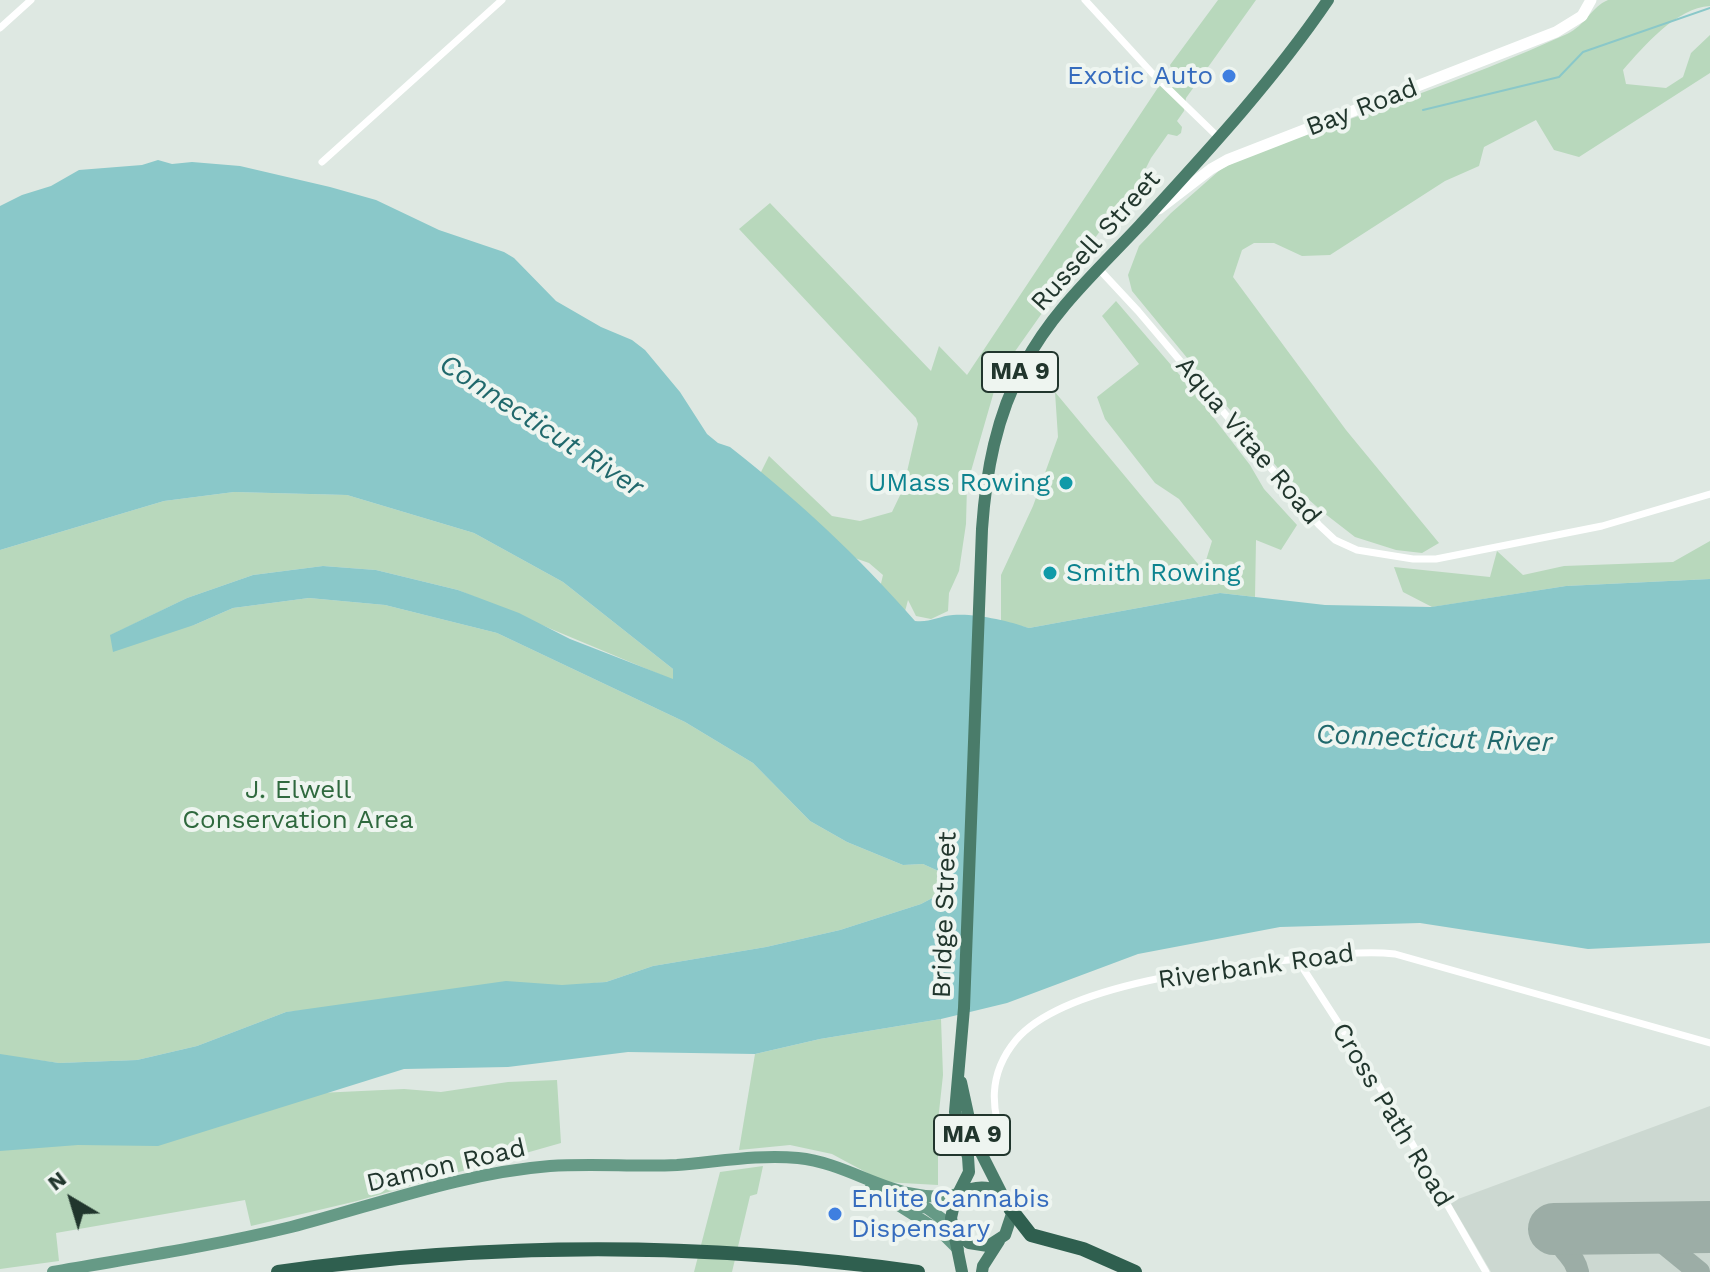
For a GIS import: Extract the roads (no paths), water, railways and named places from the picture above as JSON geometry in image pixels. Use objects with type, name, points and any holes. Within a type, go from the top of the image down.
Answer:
[{"type":"highway","name":"Russell Street","points":[[1308,30],[1328,0]]},
{"type":"highway","name":"Russell Street","points":[[972,757],[981,552],[990,459],[1022,367],[1052,320],[1219,138],[1308,30],[1338,0]]},
{"type":"highway","name":"Bridge Street","points":[[960,1194],[970,1165],[955,1112],[964,1008],[972,757]]},
{"type":"highway","name":"Bridge Street","points":[[960,1075],[970,1127],[999,1191]]},
{"type":"highway","points":[[962,1272],[953,1228],[954,1204],[960,1194],[981,1187],[999,1191],[1031,1235],[1083,1249],[1135,1272]]},
{"type":"highway","points":[[982,1272],[988,1256],[1008,1231],[1010,1208]]},
{"type":"highway","points":[[953,1228],[975,1245],[988,1246],[999,1241]]},
{"type":"highway","points":[[278,1272],[478,1252],[580,1249],[747,1253],[918,1272]]},
{"type":"main road","name":"Bay Road","points":[[1137,228],[1211,169],[1227,160],[1556,32],[1582,16],[1591,0]]},
{"type":"main road","name":"Damon Road","points":[[53,1272],[272,1231],[509,1171],[550,1166],[663,1166],[772,1157],[828,1163],[877,1185],[921,1196],[960,1194]]},
{"type":"main road","name":"Damon Road","points":[[852,1174],[941,1232],[958,1249]]},
{"type":"main road","name":"Damon Road","points":[[889,1199],[927,1208],[953,1228]]},
{"type":"street","points":[[0,28],[31,0]]},
{"type":"street","points":[[322,162],[502,0]]},
{"type":"street","points":[[1085,0],[1152,73],[1219,138]]},
{"type":"street","name":"Aqua Vitae Road","points":[[1098,268],[1319,525],[1335,540],[1350,547],[1424,560],[1458,557],[1617,522],[1710,494]]},
{"type":"street","name":"Riverbank Road","points":[[1005,1149],[993,1104],[1000,1068],[1017,1039],[1045,1016],[1083,999],[1165,978],[1240,964],[1350,952],[1395,954],[1710,1043]]},
{"type":"street","name":"Cross Path Road","points":[[1297,959],[1379,1086],[1486,1272]]},
{"type":"water","name":"Connecticut River","points":[[158,160],[172,164],[192,162],[240,166],[330,187],[376,200],[439,230],[514,258],[556,301],[601,327],[632,340],[645,350],[680,392],[707,434],[718,443],[730,447],[804,509],[871,573],[915,621],[971,615],[1029,628],[1220,593],[1325,605],[1431,607],[1566,586],[1710,579],[1710,943],[1588,949],[1420,923],[1280,927],[1138,954],[1007,1003],[941,1019],[820,1039],[755,1054],[628,1052],[508,1067],[404,1069],[158,1146],[78,1145],[0,1151],[0,1054],[59,1063],[137,1060],[197,1046],[286,1012],[506,981],[562,985],[606,982],[653,966],[766,947],[840,930],[921,904],[938,895],[948,881],[945,874],[923,864],[903,865],[847,842],[810,821],[753,763],[685,722],[497,633],[385,605],[309,598],[233,608],[194,625],[113,652],[110,635],[187,598],[253,575],[323,566],[376,570],[458,590],[519,613],[570,639],[673,679],[673,669],[563,582],[474,533],[347,495],[234,492],[164,501],[0,550],[0,206],[51,186],[79,170],[142,165]]},
{"type":"waterway","points":[[1423,110],[1559,77],[1583,52],[1710,8]]},
{"type":"place","name":"Exotic Auto","points":[[1229,76]]},
{"type":"place","name":"UMass Rowing","points":[[1066,483]]},
{"type":"place","name":"Smith Rowing","points":[[1050,573]]},
{"type":"place","name":"Enlite Cannabis Dispensary","points":[[835,1214]]},
{"type":"park label","name":"J. Elwell Conservation Area","points":[[298,805]]}]
